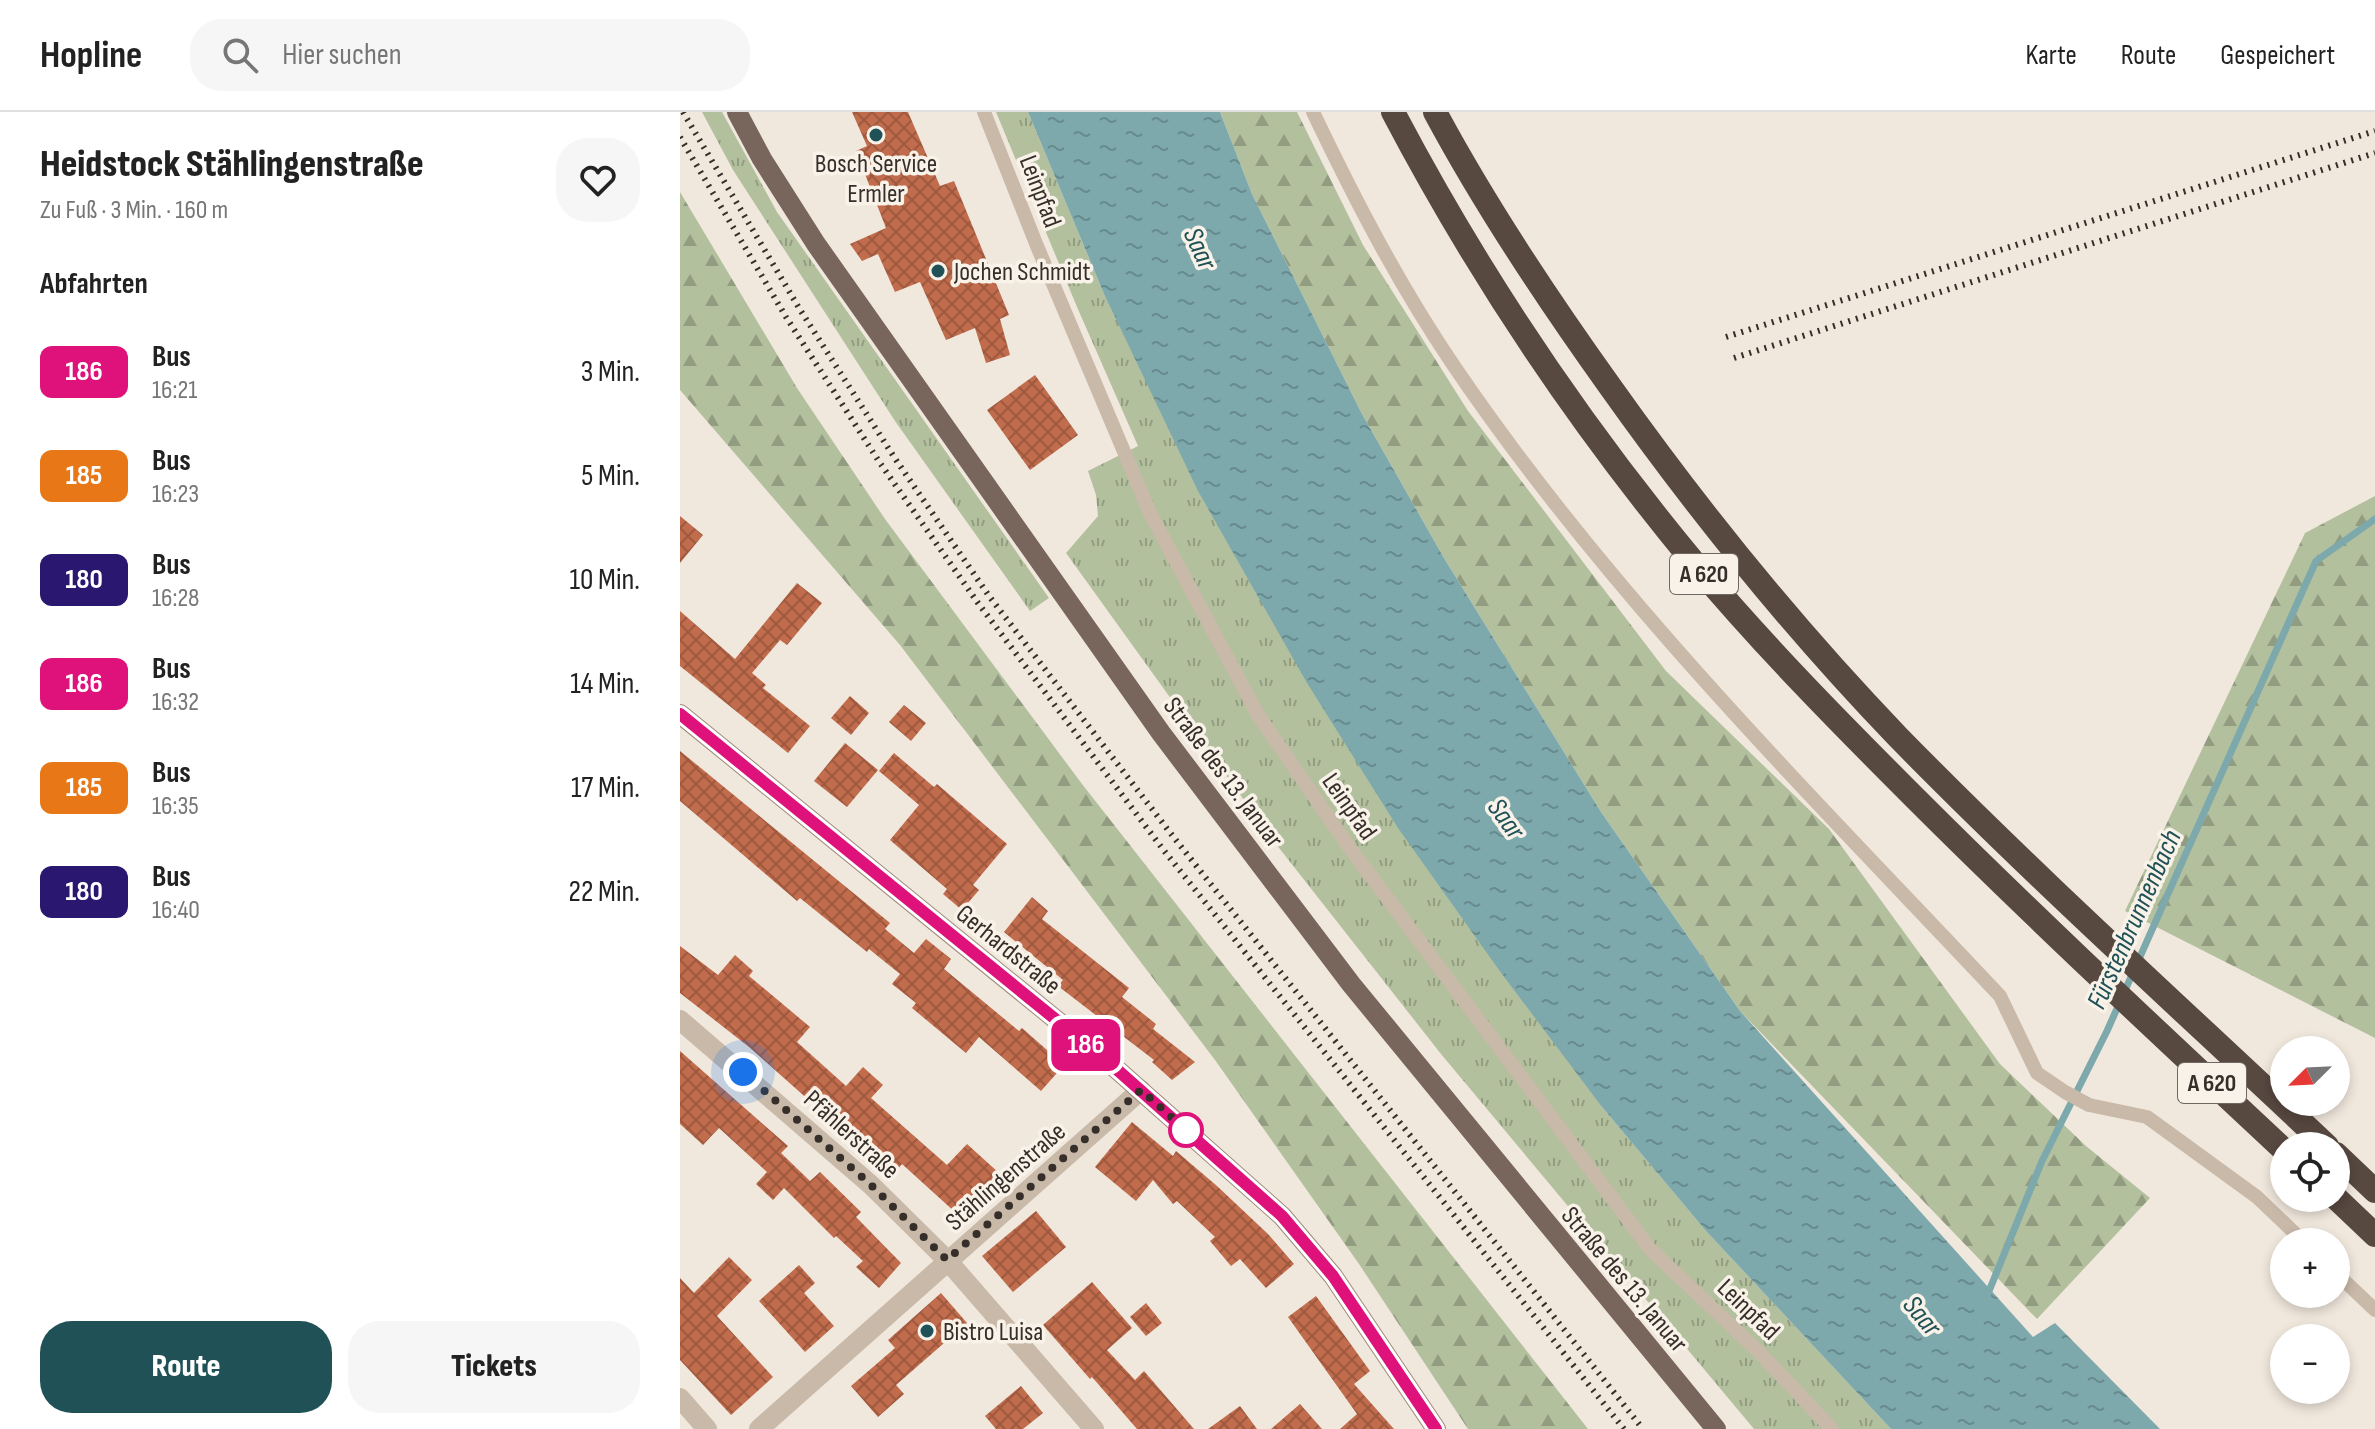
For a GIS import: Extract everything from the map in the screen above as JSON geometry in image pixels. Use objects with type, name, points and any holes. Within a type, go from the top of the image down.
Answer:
[{"type":"highway","name":"A 620","points":[[1393,112],[1438,197],[1536,355],[1608,455],[1697,566],[1781,661],[1872,755],[2094,972],[2270,1137]]},
{"type":"highway","name":"A 620","points":[[1435,112],[1461,161],[1567,326],[1730,546],[1897,736],[2312,1132]]},
{"type":"highway","points":[[2350,1167],[2375,1191]]},
{"type":"highway","points":[[2350,1211],[2375,1235]]},
{"type":"main road","name":"Straße des 13. Januar","points":[[737,112],[762,159],[816,244],[1161,733],[1371,1009],[1716,1429]]},
{"type":"street","name":"Gerhardstraße","points":[[680,714],[1141,1090],[1282,1216],[1333,1276],[1436,1429]]},
{"type":"street","name":"Pfählerstraße","points":[[680,1020],[848,1164],[947,1260],[1094,1429]]},
{"type":"street","name":"Stählingenstraße","points":[[759,1429],[1141,1090]]},
{"type":"street","points":[[680,1398],[707,1429]]},
{"type":"lane","name":"Leinpfad","points":[[984,112],[1150,513],[1258,715],[1349,847],[1650,1249],[1759,1352],[1832,1429]]},
{"type":"lane","points":[[1313,112],[1365,219],[1410,297],[1454,366],[1578,533],[1649,618],[2000,996],[2037,1073],[2089,1105],[2147,1117],[2257,1197],[2289,1228]]},
{"type":"lane","points":[[2350,1286],[2375,1310]]},
{"type":"green space","points":[[702,112],[722,112],[777,212],[1049,598],[1030,611],[895,421],[733,170]]},
{"type":"green space","points":[[996,112],[1028,112],[1104,294],[1602,1107],[1706,1231],[1891,1429],[1754,1429],[1441,1054],[1272,839],[1066,553],[1098,516],[1096,495],[1088,471],[1138,446]]},
{"type":"green space","points":[[1220,112],[1297,112],[1363,245],[1468,411],[1666,671],[1829,829],[2000,1064],[2086,1146],[2150,1198],[2037,1319],[1740,1011],[1601,812],[1444,558],[1362,414],[1252,194]]},
{"type":"green space","points":[[680,192],[797,388],[885,519],[1082,784],[1588,1429],[1468,1429],[1359,1264],[1215,1060],[900,645],[680,390]]},
{"type":"green space","points":[[2375,496],[2375,1038],[2125,911],[2305,533]]},
{"type":"water","name":"Saar","points":[[1028,112],[1220,112],[1252,194],[1362,414],[1444,558],[1601,812],[1740,1011],[2033,1337],[2055,1323],[2160,1429],[1891,1429],[1706,1231],[1602,1107],[1499,970],[1398,828],[1307,683],[1198,491],[1104,294]]},
{"type":"building","name":"Jochen Schmidt","points":[[852,112],[908,112],[940,186],[954,181],[1009,315],[1000,319],[1010,355],[986,363],[975,328],[946,340],[920,282],[895,292],[878,254],[862,261],[850,244],[886,228],[856,151],[867,146]]},
{"type":"building","points":[[1035,375],[1078,435],[1030,470],[987,410]]},
{"type":"building","points":[[680,516],[703,535],[680,563]]},
{"type":"building","points":[[797,583],[822,603],[787,645],[780,640],[752,673],[766,685],[763,688],[810,726],[788,753],[680,666],[680,611],[735,659]]},
{"type":"building","points":[[850,696],[869,713],[851,735],[831,718]]},
{"type":"building","points":[[904,705],[926,723],[911,741],[889,722]]},
{"type":"building","points":[[845,743],[878,770],[847,807],[814,781]]},
{"type":"building","points":[[680,751],[890,923],[885,929],[914,953],[926,939],[951,959],[944,969],[1019,1031],[1022,1028],[1064,1065],[1041,1091],[979,1037],[966,1053],[912,1008],[916,1003],[892,984],[900,974],[869,949],[867,952],[800,898],[797,901],[680,801]]},
{"type":"building","points":[[894,753],[934,787],[937,784],[1007,844],[973,885],[979,890],[962,910],[943,894],[947,889],[890,840],[919,805],[879,771]]},
{"type":"building","points":[[1032,897],[1048,911],[1042,919],[1129,988],[1122,997],[1156,1024],[1153,1029],[1195,1062],[1172,1080],[1152,1062],[1154,1060],[1058,986],[1063,980],[1004,932]]},
{"type":"building","points":[[680,946],[718,975],[735,955],[753,971],[749,976],[810,1027],[797,1042],[846,1086],[863,1067],[883,1085],[871,1098],[947,1165],[967,1144],[999,1173],[977,1199],[973,1196],[956,1213],[902,1164],[893,1175],[749,1047],[680,993]]},
{"type":"building","points":[[680,1051],[788,1146],[781,1153],[810,1181],[820,1172],[861,1212],[856,1217],[901,1263],[879,1288],[856,1267],[863,1261],[836,1236],[834,1238],[784,1188],[773,1200],[756,1184],[767,1172],[719,1128],[703,1145],[680,1124]]},
{"type":"building","points":[[1132,1122],[1173,1156],[1176,1151],[1217,1186],[1268,1234],[1294,1264],[1266,1288],[1240,1259],[1231,1266],[1210,1241],[1215,1237],[1177,1201],[1173,1204],[1153,1180],[1136,1201],[1095,1167]]},
{"type":"building","points":[[1036,1211],[1066,1247],[1013,1292],[982,1256]]},
{"type":"building","points":[[729,1257],[752,1280],[717,1316],[773,1377],[731,1415],[680,1360],[680,1278],[694,1293]]},
{"type":"building","points":[[799,1265],[815,1283],[804,1293],[834,1326],[805,1352],[759,1301]]},
{"type":"building","points":[[1092,1282],[1132,1328],[1107,1350],[1135,1380],[1144,1371],[1194,1429],[1137,1429],[1043,1325]]},
{"type":"building","points":[[941,1293],[967,1323],[896,1385],[904,1394],[878,1417],[851,1386],[895,1348],[888,1340]]},
{"type":"building","points":[[1316,1296],[1370,1371],[1354,1384],[1394,1429],[1340,1429],[1357,1414],[1288,1317]]},
{"type":"building","points":[[1146,1303],[1162,1323],[1146,1336],[1130,1317]]},
{"type":"building","points":[[1021,1386],[1043,1413],[1023,1429],[996,1429],[985,1416]]},
{"type":"building","points":[[1300,1404],[1322,1429],[1271,1429]]},
{"type":"building","points":[[1240,1406],[1257,1429],[1208,1429]]},
{"type":"waterway","name":"Fürstenbrunnenbach","points":[[1987,1296],[2042,1161],[2107,1031],[2316,561],[2375,519]]},
{"type":"railway","points":[[683,112],[799,308],[894,457],[989,596],[1175,839],[1643,1429]]},
{"type":"railway","points":[[1726,337],[2375,131]]},
{"type":"railway","points":[[680,137],[786,317],[880,463],[978,603],[1162,848],[1624,1429]]},
{"type":"railway","points":[[1734,358],[2375,153]]},
{"type":"bus line","name":"186","points":[[680,714],[1113,1066],[1282,1216],[1333,1276],[1436,1429]]},
{"type":"place","name":"Bosch Service Ermler","points":[[876,135]]},
{"type":"place","name":"Jochen Schmidt","points":[[938,271]]},
{"type":"place","name":"Bistro Luisa","points":[[927,1331]]},
{"type":"route","points":[[743,1072],[871,1185],[947,1260],[1141,1090],[1186,1130]]}]
